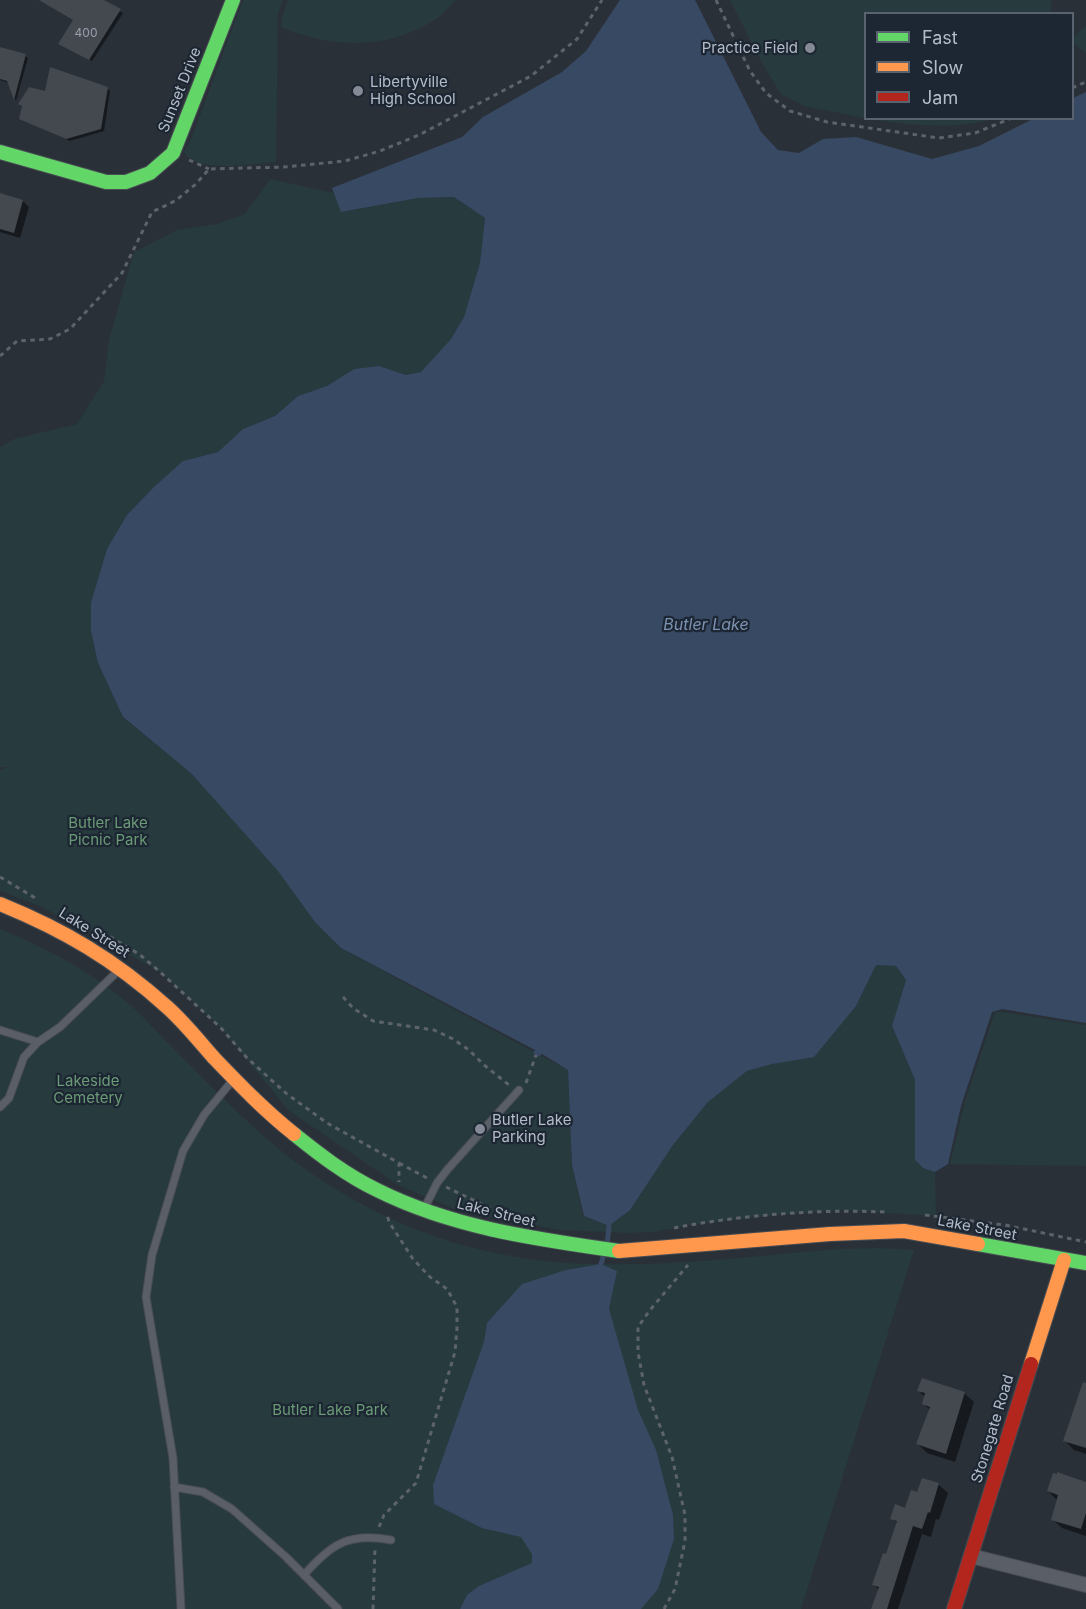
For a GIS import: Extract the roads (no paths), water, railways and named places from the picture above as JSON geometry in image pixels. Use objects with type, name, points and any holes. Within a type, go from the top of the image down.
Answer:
[{"type":"street","name":"Sunset Drive","points":[[0,152],[106,182],[123,184],[141,179],[156,171],[173,153],[233,0]]},
{"type":"street","name":"Lake Street","points":[[0,904],[44,922],[88,946],[121,969],[168,1008],[234,1079],[287,1128],[329,1161],[376,1190],[424,1210],[475,1227],[572,1246],[626,1252],[830,1234],[904,1231],[1086,1263]]},
{"type":"street","name":"Stonegate Road","points":[[954,1609],[1064,1260]]},
{"type":"street","points":[[971,1556],[1086,1585]]},
{"type":"lane","points":[[0,1107],[9,1098],[24,1057],[38,1042],[60,1027],[121,969]]},
{"type":"lane","points":[[0,1030],[38,1042]]},
{"type":"lane","points":[[182,1609],[173,1458],[146,1297],[152,1255],[183,1151],[204,1115],[234,1079]]},
{"type":"lane","points":[[424,1210],[437,1183],[519,1090]]},
{"type":"lane","points":[[174,1487],[203,1492],[232,1509],[338,1609]]},
{"type":"lane","points":[[304,1575],[322,1554],[340,1543],[361,1536],[391,1540]]},
{"type":"water","name":"Butler Lake","points":[[620,0],[695,0],[761,132],[778,150],[799,153],[823,139],[856,137],[932,159],[979,146],[1031,120],[1074,120],[1074,98],[1086,92],[1086,1023],[1002,1009],[992,1012],[961,1106],[948,1164],[935,1172],[923,1168],[915,1160],[915,1080],[892,1026],[906,980],[896,966],[876,965],[856,1006],[814,1057],[747,1071],[708,1102],[673,1145],[630,1210],[609,1226],[584,1216],[572,1165],[568,1070],[542,1054],[538,1057],[533,1053],[535,1050],[341,948],[315,922],[278,871],[191,773],[123,717],[98,663],[91,631],[91,603],[107,549],[127,515],[183,461],[218,452],[243,429],[275,416],[298,396],[327,386],[354,369],[379,366],[406,375],[421,372],[451,339],[464,317],[480,263],[485,218],[454,197],[418,198],[341,212],[332,188],[462,137],[483,117],[562,72],[586,51]]},
{"type":"water","points":[[601,1264],[617,1271],[609,1309],[638,1410],[656,1450],[673,1515],[674,1539],[658,1589],[641,1609],[460,1609],[467,1595],[479,1586],[532,1563],[532,1554],[521,1537],[482,1528],[434,1504],[433,1485],[484,1342],[487,1323],[522,1284],[566,1270]]},
{"type":"waterway","points":[[607,1245],[609,1226]]},
{"type":"waterway","points":[[601,1264],[604,1254]]},
{"type":"place","name":"Practice Field","points":[[810,48]]},
{"type":"place","name":"Libertyville High School","points":[[358,91]]},
{"type":"place","name":"Butler Lake Parking","points":[[480,1129]]},
{"type":"park label","name":"Butler Lake Picnic Park","points":[[108,832]]},
{"type":"park label","name":"Lakeside Cemetery","points":[[88,1090]]},
{"type":"park label","name":"Butler Lake Park","points":[[330,1410]]}]
